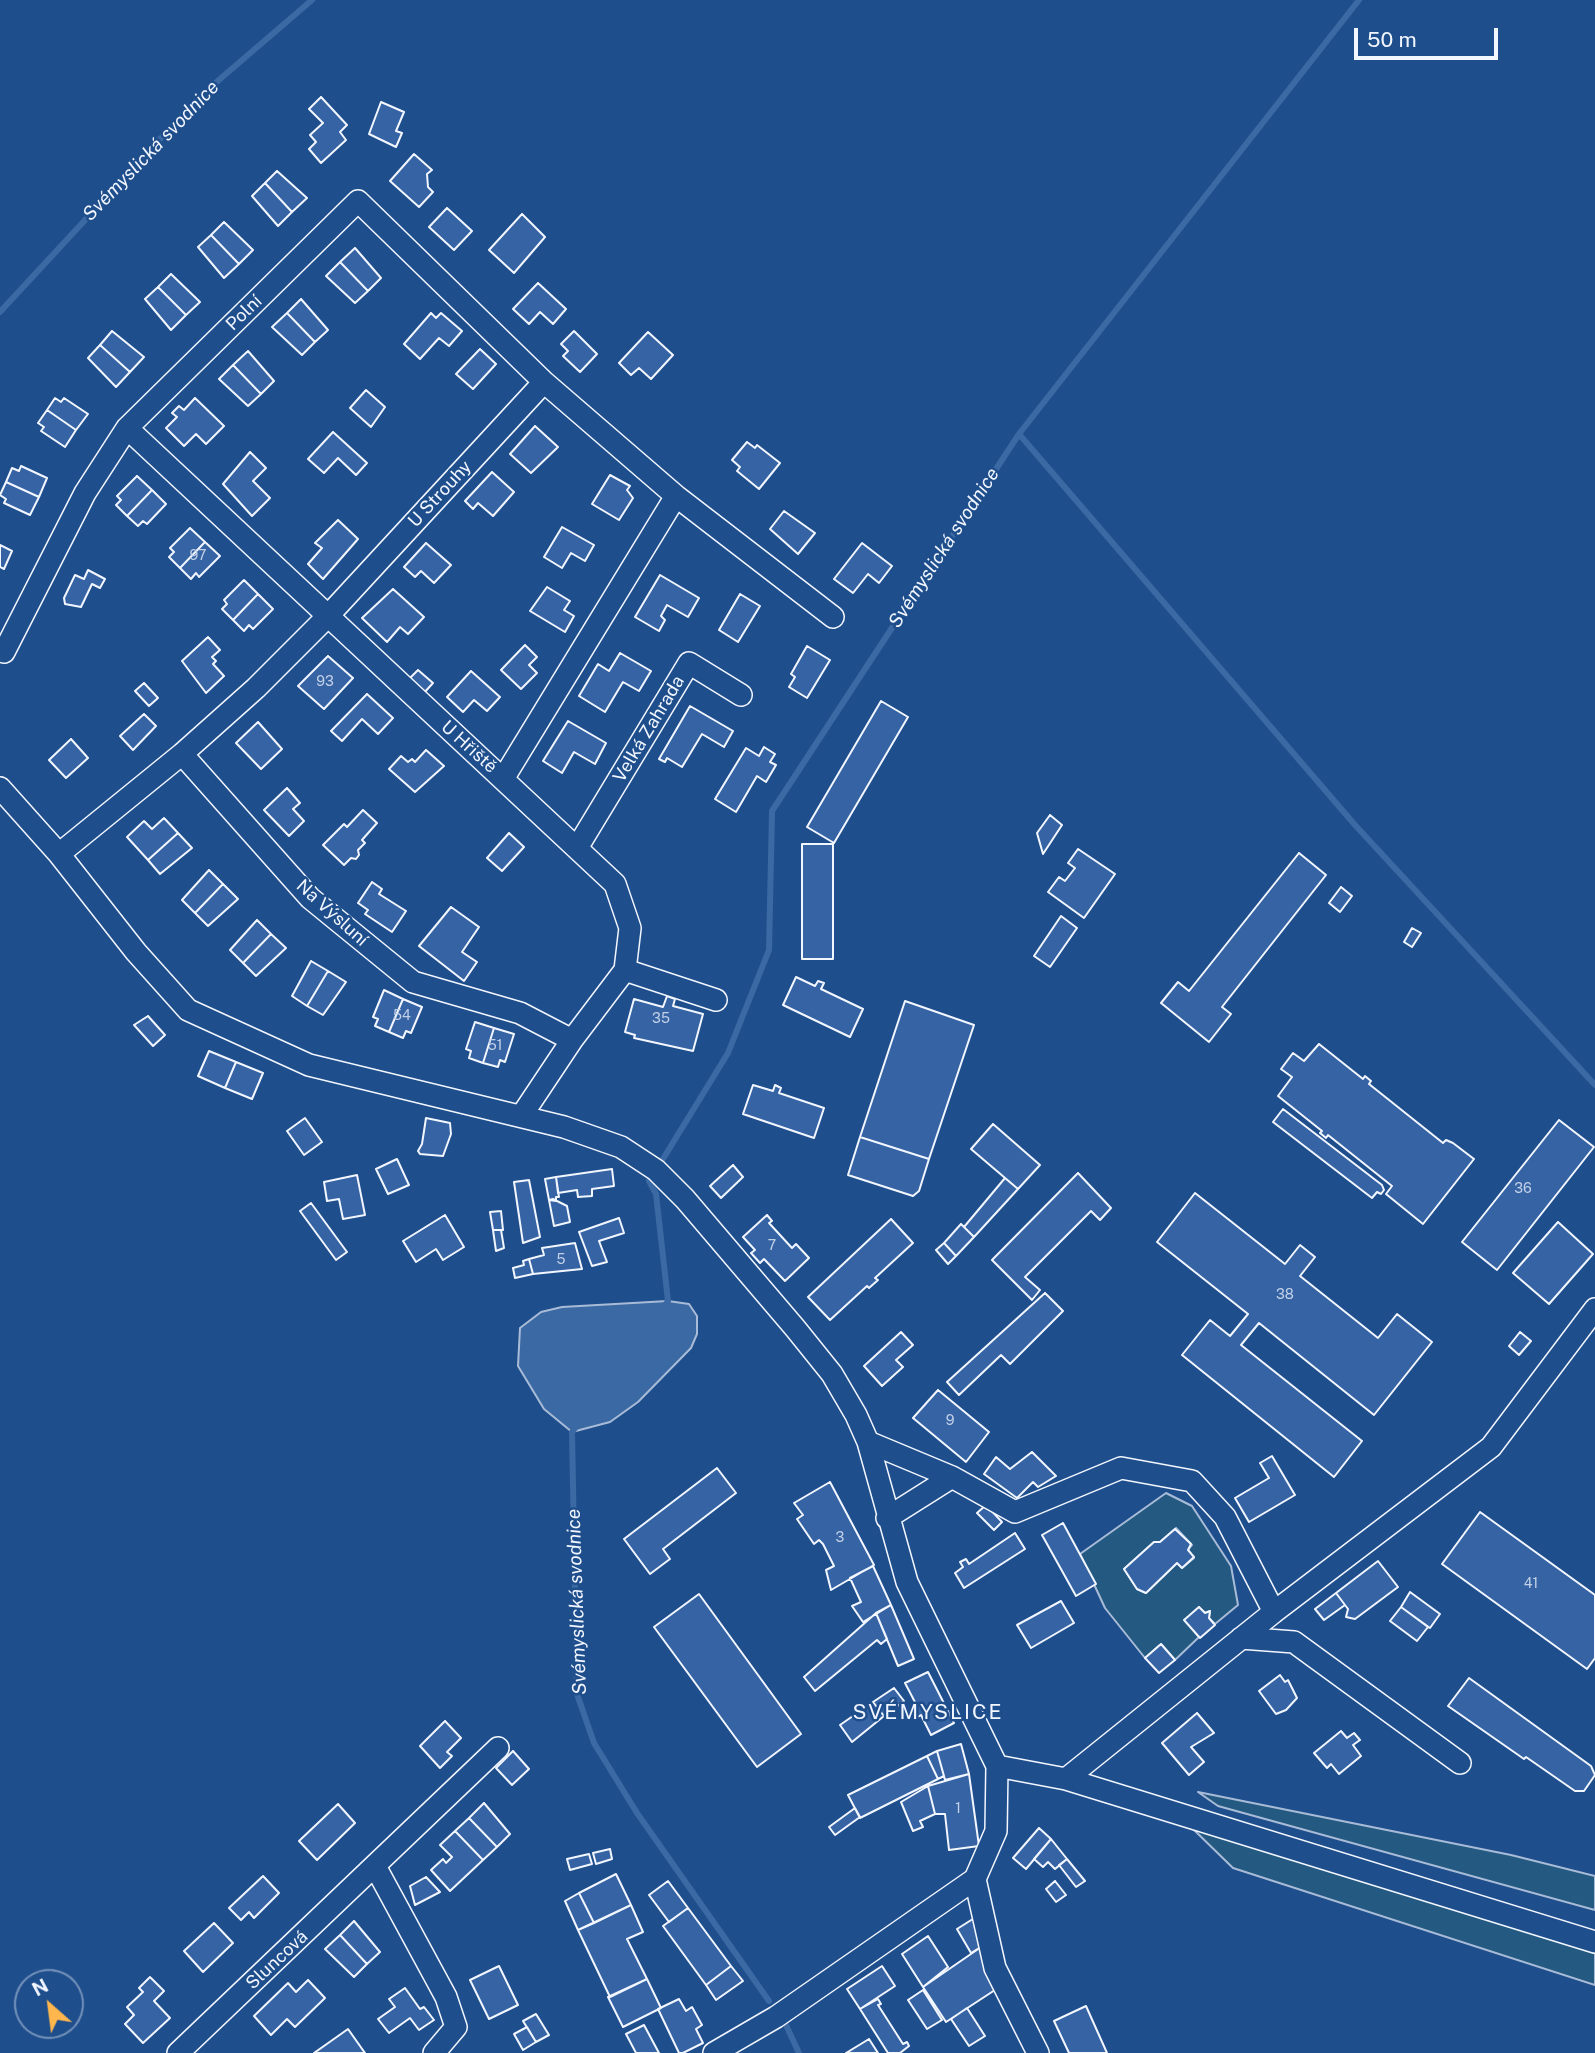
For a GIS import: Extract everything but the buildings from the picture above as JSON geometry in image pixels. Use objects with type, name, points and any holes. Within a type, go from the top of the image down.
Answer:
[{"type":"street","name":"Polní","points":[[5,652],[85,493],[127,428],[358,201],[544,382]]},
{"type":"street","points":[[544,382],[676,496],[833,617]]},
{"type":"street","name":"U Strouhy","points":[[59,854],[182,754],[256,688],[327,617],[544,382]]},
{"type":"street","name":"U Hřiště","points":[[127,428],[615,884],[630,928],[625,971]]},
{"type":"street","points":[[503,779],[676,496]]},
{"type":"street","name":"Velká Zahrada","points":[[577,848],[689,663],[741,695]]},
{"type":"street","name":"Na Výsluní","points":[[182,754],[310,898],[414,982],[520,1013],[572,1040]]},
{"type":"street","points":[[0,788],[59,854],[136,952],[188,1010],[279,1054],[309,1065],[522,1115],[621,1147],[656,1170],[685,1199],[832,1374],[856,1415],[868,1442],[906,1582],[997,1766],[996,1831],[975,1879],[776,2017],[714,2053]]},
{"type":"street","points":[[522,1115],[572,1040],[625,971],[716,1000]]},
{"type":"street","points":[[1066,1779],[1274,1612],[1491,1447],[1595,1309]]},
{"type":"street","points":[[868,1442],[952,1477],[1015,1512],[1121,1468],[1192,1481],[1225,1517],[1274,1612]]},
{"type":"street","points":[[887,1518],[952,1477]]},
{"type":"street","points":[[1241,1638],[1294,1642],[1460,1763]]},
{"type":"street","name":"Sluncová","points":[[178,2053],[498,1748]]},
{"type":"street","points":[[997,1766],[1066,1779],[1595,1942]]},
{"type":"street","points":[[375,1866],[446,1997],[456,2027],[434,2053]]},
{"type":"street","points":[[975,1879],[995,1968],[1038,2053]]},
{"type":"shaded area","points":[[668,1301],[689,1304],[697,1316],[697,1334],[691,1348],[638,1402],[610,1422],[572,1432],[544,1409],[518,1366],[520,1328],[541,1312],[562,1307]]},
{"type":"shaded area","points":[[1166,1493],[1192,1506],[1231,1566],[1238,1605],[1215,1624],[1209,1618],[1210,1611],[1205,1613],[1199,1607],[1185,1620],[1199,1637],[1175,1660],[1161,1644],[1145,1658],[1105,1608],[1080,1554]],"holes":[[[1176,1528],[1192,1545],[1188,1550],[1194,1558],[1182,1568],[1177,1563],[1146,1593],[1137,1589],[1124,1569],[1154,1542],[1160,1542]]]},
{"type":"shaded area","points":[[1198,1792],[1511,1855],[1595,1876],[1595,1910],[1218,1806]]},
{"type":"shaded area","points":[[1192,1828],[1595,1953],[1595,1985],[1233,1868]]},
{"type":"waterway","name":"Svémyslická svodnice","points":[[0,312],[198,98],[312,0]]},
{"type":"waterway","name":"Svémyslická svodnice","points":[[663,1159],[728,1053],[769,950],[772,811],[1019,434],[1359,0]]},
{"type":"waterway","points":[[1019,434],[1355,825],[1595,1085]]},
{"type":"waterway","name":"Svémyslická svodnice","points":[[649,1181],[656,1194],[668,1301],[665,1305]]},
{"type":"waterway","name":"Svémyslická svodnice","points":[[576,1427],[572,1432],[577,1694],[594,1743],[637,1813],[769,2001]]},
{"type":"waterway","name":"Svémyslická svodnice","points":[[786,2025],[799,2053]]},
{"type":"district","name":"SVÉMYSLICE","points":[[928,1713]]}]
